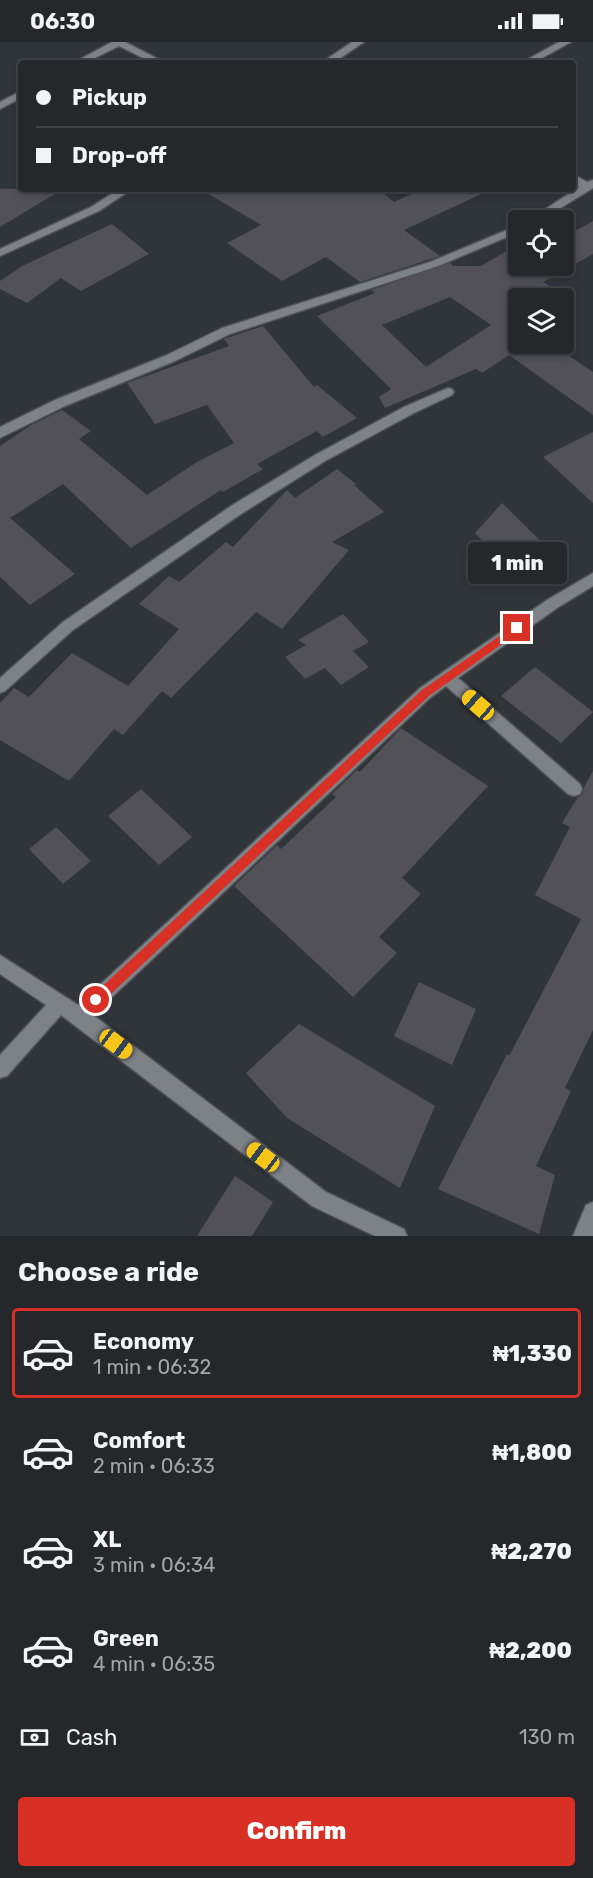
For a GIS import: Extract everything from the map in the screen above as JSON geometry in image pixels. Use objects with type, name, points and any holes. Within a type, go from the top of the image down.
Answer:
[{"type":"street","points":[[84,60],[119,42],[155,60]]},
{"type":"street","points":[[331,60],[359,42]]},
{"type":"street","points":[[532,60],[566,42]]},
{"type":"street","points":[[0,106],[18,96]]},
{"type":"street","points":[[550,210],[589,185]]},
{"type":"street","points":[[0,253],[95,209],[122,192]]},
{"type":"street","points":[[0,433],[60,403],[171,358],[226,331],[434,264],[508,233]]},
{"type":"street","points":[[0,687],[68,626],[236,510],[320,458],[409,410],[448,392]]},
{"type":"street","points":[[79,1016],[425,693],[552,604],[593,579]]},
{"type":"street","points":[[446,677],[574,789]]},
{"type":"street","points":[[0,964],[79,1016],[319,1199],[397,1236]]},
{"type":"street","points":[[0,1069],[60,1003]]},
{"type":"street","points":[[583,1236],[593,1212]]},
{"type":"building","points":[[0,189],[18,189],[18,192],[58,192],[0,227]]},
{"type":"building","points":[[205,192],[382,192],[394,202],[416,192],[486,192],[404,230],[440,256],[360,282],[326,257],[282,281],[227,243],[261,225]]},
{"type":"building","points":[[593,221],[593,254],[574,265],[574,228],[577,230]]},
{"type":"building","points":[[112,224],[149,254],[81,291],[61,278],[27,303],[0,289],[0,281],[22,266]]},
{"type":"building","points":[[508,250],[508,276],[554,276],[543,282],[553,288],[508,288],[508,354],[566,354],[593,372],[593,415],[509,355],[482,373],[476,369],[385,408],[379,397],[391,389],[317,316],[375,293],[371,290],[450,263],[453,266],[481,266]],"holes":[[[450,297],[491,325],[426,367],[382,325]]]},
{"type":"building","points":[[263,326],[314,387],[317,385],[357,418],[323,437],[317,431],[257,464],[263,469],[223,492],[221,490],[131,548],[63,484],[10,518],[75,574],[30,605],[0,577],[0,446],[31,425],[62,410],[91,431],[79,439],[147,495],[197,462],[234,443],[207,405],[155,424],[127,383],[229,346],[224,339]]},
{"type":"building","points":[[593,432],[593,503],[543,457]]},
{"type":"building","points":[[337,469],[384,512],[332,542],[349,550],[282,629],[256,612],[171,698],[162,691],[123,735],[114,729],[69,781],[0,740],[0,703],[14,688],[29,697],[72,653],[128,686],[179,629],[139,604],[169,576],[179,582],[226,542],[233,547],[287,490],[295,498]]},
{"type":"building","points":[[502,503],[552,552],[513,572],[475,533]]},
{"type":"building","points":[[343,614],[369,642],[353,651],[369,667],[341,685],[325,668],[305,679],[285,657],[306,645],[298,640]]},
{"type":"building","points":[[535,667],[593,712],[561,743],[501,696]]},
{"type":"building","points":[[401,728],[488,786],[402,878],[421,894],[379,937],[397,953],[353,997],[234,886],[277,845],[281,849],[336,797],[332,794],[357,770],[360,772]]},
{"type":"building","points":[[593,771],[593,1030],[565,1088],[571,1091],[536,1166],[555,1175],[539,1234],[438,1189],[507,1054],[509,1056],[581,919],[535,895],[570,827],[562,823],[578,797],[582,795]]},
{"type":"building","points":[[141,789],[192,837],[159,865],[108,816]]},
{"type":"building","points":[[56,827],[91,861],[63,884],[29,849]]},
{"type":"building","points":[[419,982],[476,1009],[452,1065],[394,1036]]},
{"type":"building","points":[[299,1024],[435,1106],[400,1188],[287,1118],[246,1073]]},
{"type":"building","points":[[235,1176],[273,1202],[252,1236],[197,1236]]},
{"type":"route","points":[[96,1000],[425,693],[517,628]]}]
